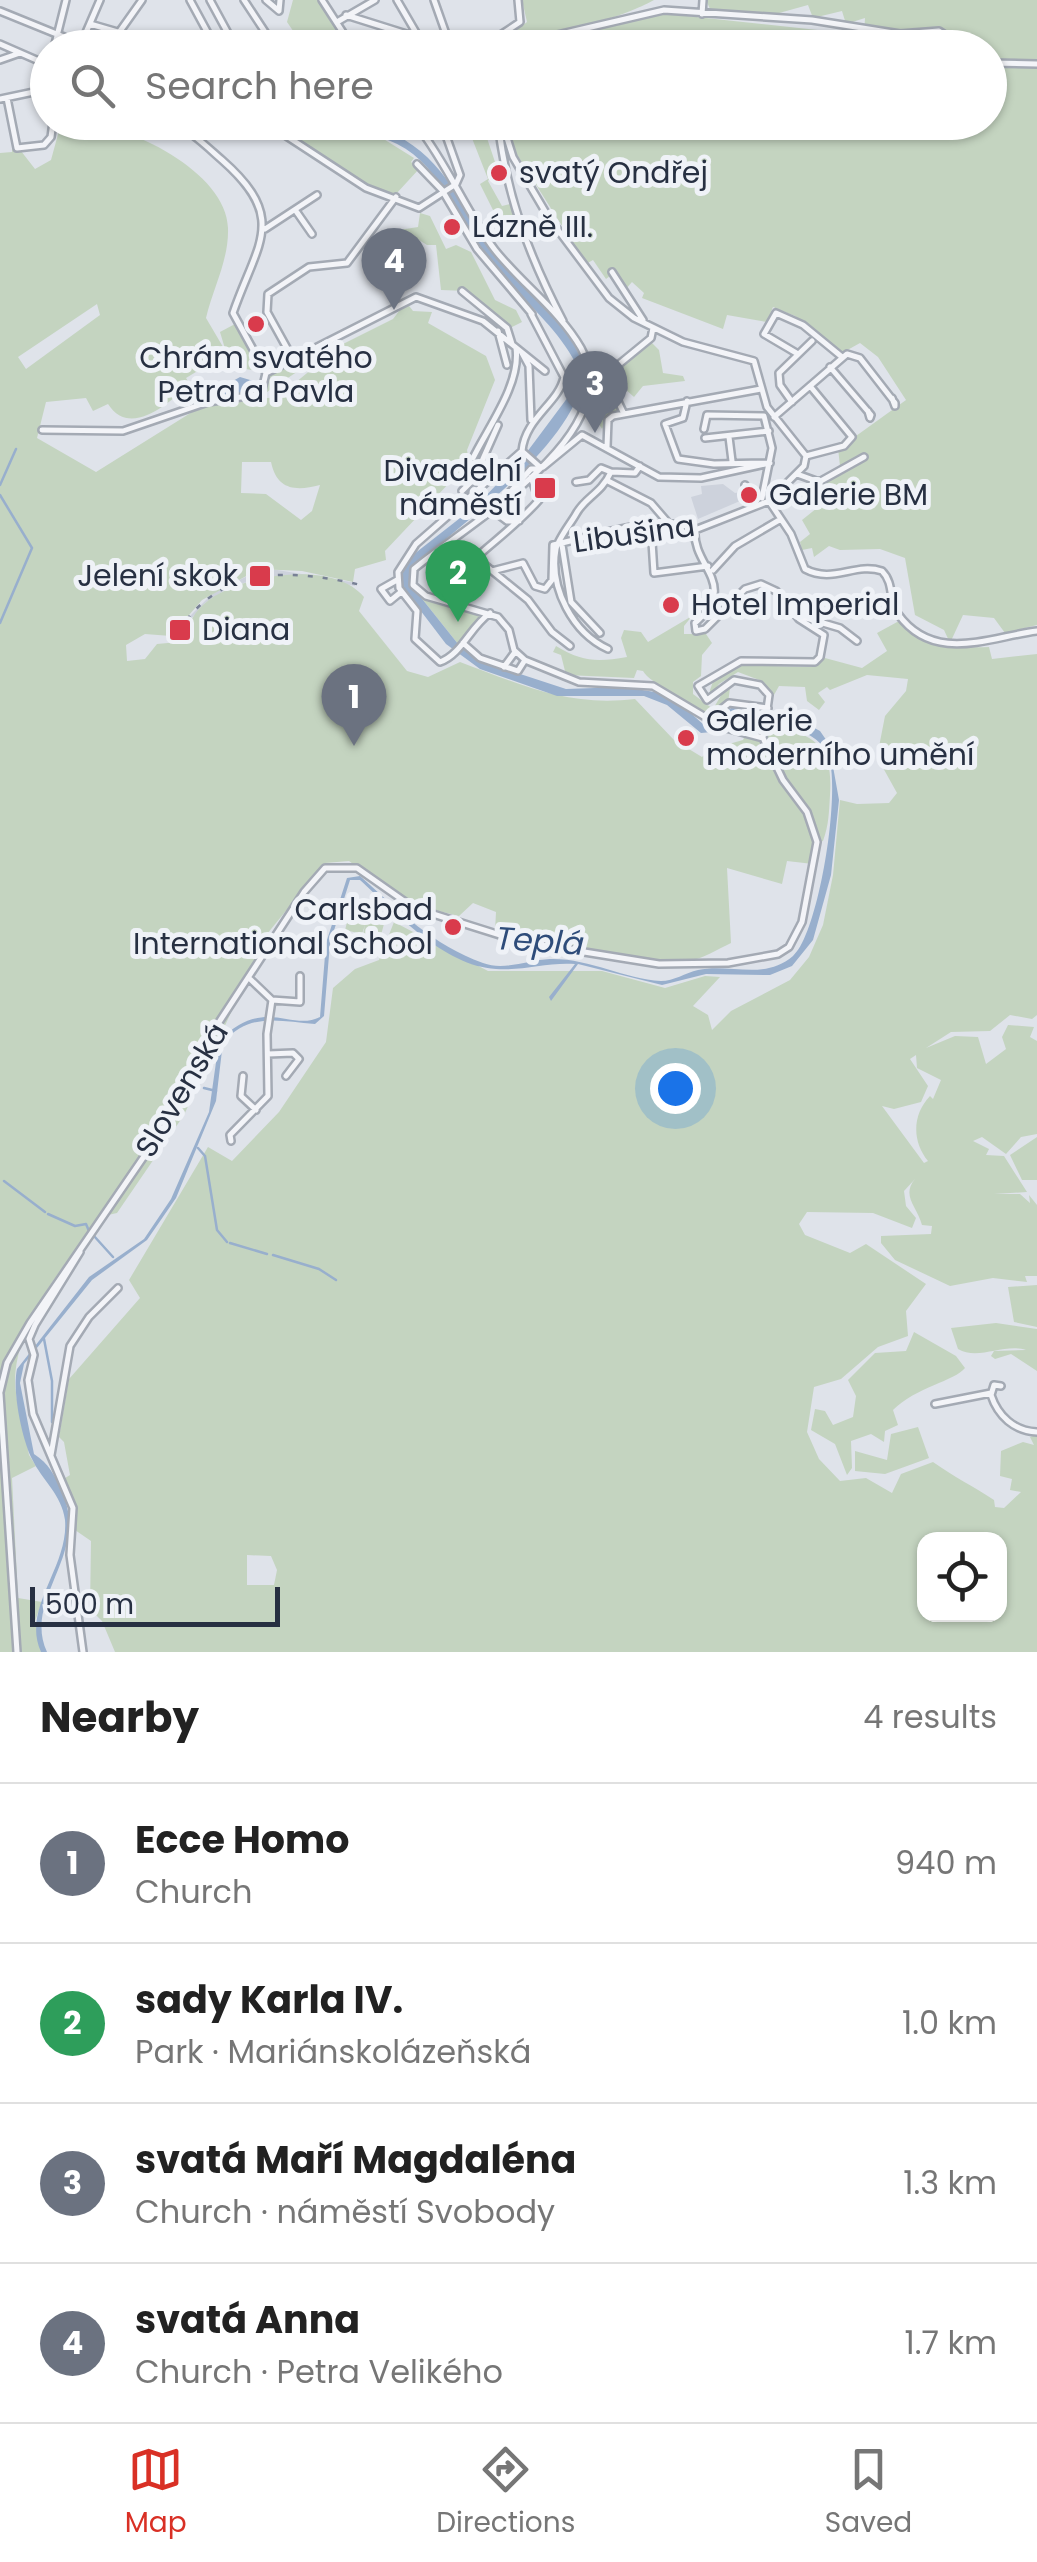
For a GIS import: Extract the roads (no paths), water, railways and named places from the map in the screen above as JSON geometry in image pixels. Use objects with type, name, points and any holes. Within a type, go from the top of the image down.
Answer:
[{"type":"street","points":[[57,30],[66,0]]},
{"type":"street","points":[[87,30],[100,0]]},
{"type":"street","points":[[123,30],[142,0]]},
{"type":"street","points":[[190,0],[206,30]]},
{"type":"street","points":[[210,0],[226,30]]},
{"type":"street","points":[[244,0],[264,30]]},
{"type":"street","points":[[266,0],[279,11],[280,0]]},
{"type":"street","points":[[322,0],[342,30]]},
{"type":"street","points":[[337,22],[375,0]]},
{"type":"street","points":[[397,0],[415,30]]},
{"type":"street","points":[[434,0],[445,30]]},
{"type":"street","points":[[508,30],[518,24],[518,0]]},
{"type":"street","points":[[702,14],[703,0]]},
{"type":"street","points":[[575,30],[652,10],[812,20],[875,30]]},
{"type":"street","points":[[0,11],[44,30]]},
{"type":"street","points":[[346,15],[392,30]]},
{"type":"street","points":[[90,24],[108,30]]},
{"type":"street","points":[[0,44],[30,57]]},
{"type":"street","points":[[0,60],[20,53]]},
{"type":"street","points":[[1007,63],[1037,64]]},
{"type":"street","points":[[30,93],[4,99],[17,148],[44,145],[46,140]]},
{"type":"street","points":[[42,430],[123,431],[208,402],[260,394],[266,372],[233,313],[262,246],[261,207],[246,182],[199,140]]},
{"type":"street","points":[[293,140],[366,188],[423,209],[454,185],[460,175],[448,140]]},
{"type":"street","points":[[426,140],[490,242],[582,352],[585,394],[576,427],[540,468],[493,513],[434,552],[414,570],[411,579],[422,594],[490,614],[507,627],[516,652],[525,660],[579,682],[640,684],[666,692],[722,727],[762,738],[768,692],[756,683],[732,681],[711,700],[702,696],[698,686],[737,662],[817,662],[824,633],[796,615],[773,588],[754,585],[721,609],[703,630],[696,631],[695,623],[712,602],[710,568],[694,540],[695,530]]},
{"type":"street","points":[[500,140],[501,162],[523,240],[562,324]]},
{"type":"street","points":[[507,140],[549,218],[611,301],[653,328],[697,347],[751,358],[759,367],[769,415],[766,499],[782,519],[805,569],[832,576],[864,568],[882,572],[890,582],[897,614],[926,636],[962,646],[1037,630]]},
{"type":"street","points":[[417,164],[445,192],[477,249],[532,313],[532,324],[562,368],[563,384],[531,423]]},
{"type":"street","points":[[264,229],[317,196]]},
{"type":"street","points":[[293,359],[267,312],[268,294],[309,267],[347,264],[396,196]]},
{"type":"street","points":[[296,211],[312,234]]},
{"type":"street","points":[[612,272],[644,323]]},
{"type":"street","points":[[462,291],[507,328],[516,364],[498,416],[473,458]]},
{"type":"street","points":[[266,372],[408,298],[483,320],[545,371]]},
{"type":"street","points":[[532,313],[540,304]]},
{"type":"street","points":[[798,354],[764,334],[776,313],[803,325],[842,357]]},
{"type":"street","points":[[616,383],[623,388],[618,365],[650,338],[653,328]]},
{"type":"street","points":[[498,331],[507,364]]},
{"type":"street","points":[[792,402],[778,375],[812,341]]},
{"type":"street","points":[[402,591],[390,600],[381,589],[397,577],[416,544],[524,453],[531,423],[529,366],[514,346]]},
{"type":"street","points":[[704,429],[707,416],[769,415],[792,402],[842,357],[857,356],[892,398]]},
{"type":"street","points":[[830,368],[868,411]]},
{"type":"street","points":[[605,374],[624,414]]},
{"type":"street","points":[[766,499],[797,474],[806,456],[844,446],[852,436],[810,386]]},
{"type":"street","points":[[607,447],[608,420],[624,414],[762,389]]},
{"type":"street","points":[[687,400],[683,418],[665,424],[678,459],[714,464],[770,462]]},
{"type":"street","points":[[769,415],[806,456]]},
{"type":"street","points":[[462,491],[474,479],[496,435],[498,416]]},
{"type":"street","points":[[705,438],[768,431]]},
{"type":"street","points":[[493,513],[526,474],[549,466],[580,436],[659,477],[701,478],[770,462]]},
{"type":"street","points":[[730,436],[732,461]]},
{"type":"street","points":[[524,453],[540,468]]},
{"type":"street","points":[[797,474],[819,482],[864,457]]},
{"type":"street","name":"Libušina","points":[[559,543],[578,509],[597,496],[610,472],[635,473],[640,466]]},
{"type":"street","points":[[576,482],[589,480],[601,468],[610,472]]},
{"type":"street","points":[[453,580],[523,519],[540,496],[531,476]]},
{"type":"street","points":[[607,480],[651,503],[670,524]]},
{"type":"street","points":[[744,485],[752,507]]},
{"type":"street","name":"Libušina","points":[[559,543],[670,524],[695,530],[766,499]]},
{"type":"street","points":[[493,513],[510,522],[523,519]]},
{"type":"street","points":[[650,526],[656,574],[710,568],[735,546],[782,519]]},
{"type":"street","points":[[492,571],[523,563],[535,586],[545,589],[552,580],[551,549],[559,543],[565,546],[568,604],[586,635],[608,649]]},
{"type":"street","points":[[475,557],[528,600],[552,632],[570,646]]},
{"type":"street","points":[[460,572],[469,581]]},
{"type":"street","points":[[397,577],[415,608],[415,639],[435,660],[452,655],[472,628],[490,614]]},
{"type":"street","points":[[568,604],[600,633]]},
{"type":"street","points":[[796,615],[840,628],[857,640]]},
{"type":"street","points":[[462,644],[480,658],[518,671],[525,660]]},
{"type":"street","points":[[504,666],[516,652]]},
{"type":"street","points":[[710,721],[729,703],[768,709]]},
{"type":"street","name":"Slovenská","points":[[79,1250],[172,1117],[196,1060],[310,883],[325,868],[338,865],[362,870],[414,908],[522,942],[660,964],[731,962],[778,954],[789,946],[801,924],[817,836],[762,738]]},
{"type":"street","points":[[250,979],[272,1000],[300,1002],[300,976]]},
{"type":"street","name":"Slovenská","points":[[230,1142],[230,1135],[268,1096],[272,1000]]},
{"type":"street","name":"Slovenská","points":[[268,1054],[293,1054],[300,1059],[286,1076]]},
{"type":"street","name":"Slovenská","points":[[244,1076],[241,1096],[256,1110]]},
{"type":"street","points":[[79,1250],[82,1256],[35,1325],[28,1380],[34,1414],[73,1508],[70,1555],[83,1652]]},
{"type":"street","points":[[18,1652],[0,1393],[16,1346],[79,1250]]},
{"type":"street","points":[[51,1456],[70,1346],[89,1317],[118,1288]]},
{"type":"street","points":[[991,1393],[995,1384],[1001,1386]]},
{"type":"street","points":[[935,1404],[991,1393]]},
{"type":"street","points":[[991,1393],[1005,1420],[1037,1432]]},
{"type":"water","points":[[388,140],[404,140],[413,145],[440,171],[502,263],[574,345],[582,362],[583,377],[575,403],[538,455],[413,567],[409,580],[458,644],[484,662],[566,689],[623,687],[655,692],[685,708],[704,725],[736,705],[746,705],[798,719],[820,731],[829,744],[839,800],[831,875],[813,940],[792,966],[770,975],[706,974],[662,985],[578,964],[551,1001],[549,997],[575,964],[506,969],[477,966],[439,948],[360,880],[350,880],[330,943],[324,1016],[315,1024],[255,1022],[223,1042],[216,1101],[176,1198],[147,1240],[92,1280],[24,1364],[20,1383],[34,1454],[53,1474],[68,1513],[64,1555],[43,1613],[47,1652],[41,1652],[36,1636],[37,1619],[60,1554],[65,1520],[60,1503],[28,1450],[17,1402],[17,1369],[89,1277],[144,1239],[171,1199],[209,1112],[219,1041],[250,1020],[276,1017],[298,1021],[320,1017],[326,943],[347,878],[360,876],[432,937],[483,963],[499,966],[564,960],[661,981],[710,968],[770,968],[793,956],[812,919],[826,857],[832,794],[827,752],[813,737],[791,726],[747,714],[734,716],[712,732],[701,733],[667,705],[644,696],[557,696],[480,669],[446,644],[401,585],[401,572],[409,558],[478,504],[524,456],[571,393],[575,362],[546,322],[490,263],[435,177],[407,149]]},
{"type":"water","points":[[240,377],[257,382],[257,391],[204,397]]},
{"type":"waterway","points":[[0,485],[16,449]]},
{"type":"waterway","points":[[0,495],[32,548],[0,623]]},
{"type":"waterway","points":[[204,1088],[216,1091]]},
{"type":"waterway","points":[[198,1148],[205,1156],[217,1230],[227,1242]]},
{"type":"waterway","points":[[4,1181],[45,1212]]},
{"type":"waterway","points":[[48,1214],[75,1226],[86,1224],[89,1231]]},
{"type":"waterway","points":[[94,1236],[113,1257]]},
{"type":"waterway","points":[[230,1243],[267,1254]]},
{"type":"waterway","points":[[273,1255],[319,1269],[336,1280]]},
{"type":"waterway","points":[[44,1339],[52,1381],[52,1422]]},
{"type":"railway","points":[[178,632],[195,610],[215,594],[259,577],[309,576],[361,585]]},
{"type":"place","name":"svatý Ondřej","points":[[499,173]]},
{"type":"place","name":"Lázně III.","points":[[452,227]]},
{"type":"place","name":"svatá Anna","points":[[394,310]]},
{"type":"place","name":"Chrám svatého Petra a Pavla","points":[[256,324]]},
{"type":"place","name":"svatá Maří Magdaléna","points":[[595,433]]},
{"type":"place","name":"Divadelní náměstí","points":[[545,488]]},
{"type":"place","name":"Galerie BM","points":[[749,495]]},
{"type":"place","name":"Jelení skok","points":[[260,576]]},
{"type":"place","name":"Hotel Imperial","points":[[671,605]]},
{"type":"place","name":"sady Karla IV.","points":[[458,622]]},
{"type":"place","name":"Diana","points":[[180,630]]},
{"type":"place","name":"Galerie moderního umění","points":[[686,738]]},
{"type":"place","name":"Ecce Homo","points":[[354,746]]},
{"type":"place","name":"Carlsbad International School","points":[[453,927]]},
{"type":"water label","name":"Teplá","points":[[540,941]]}]
